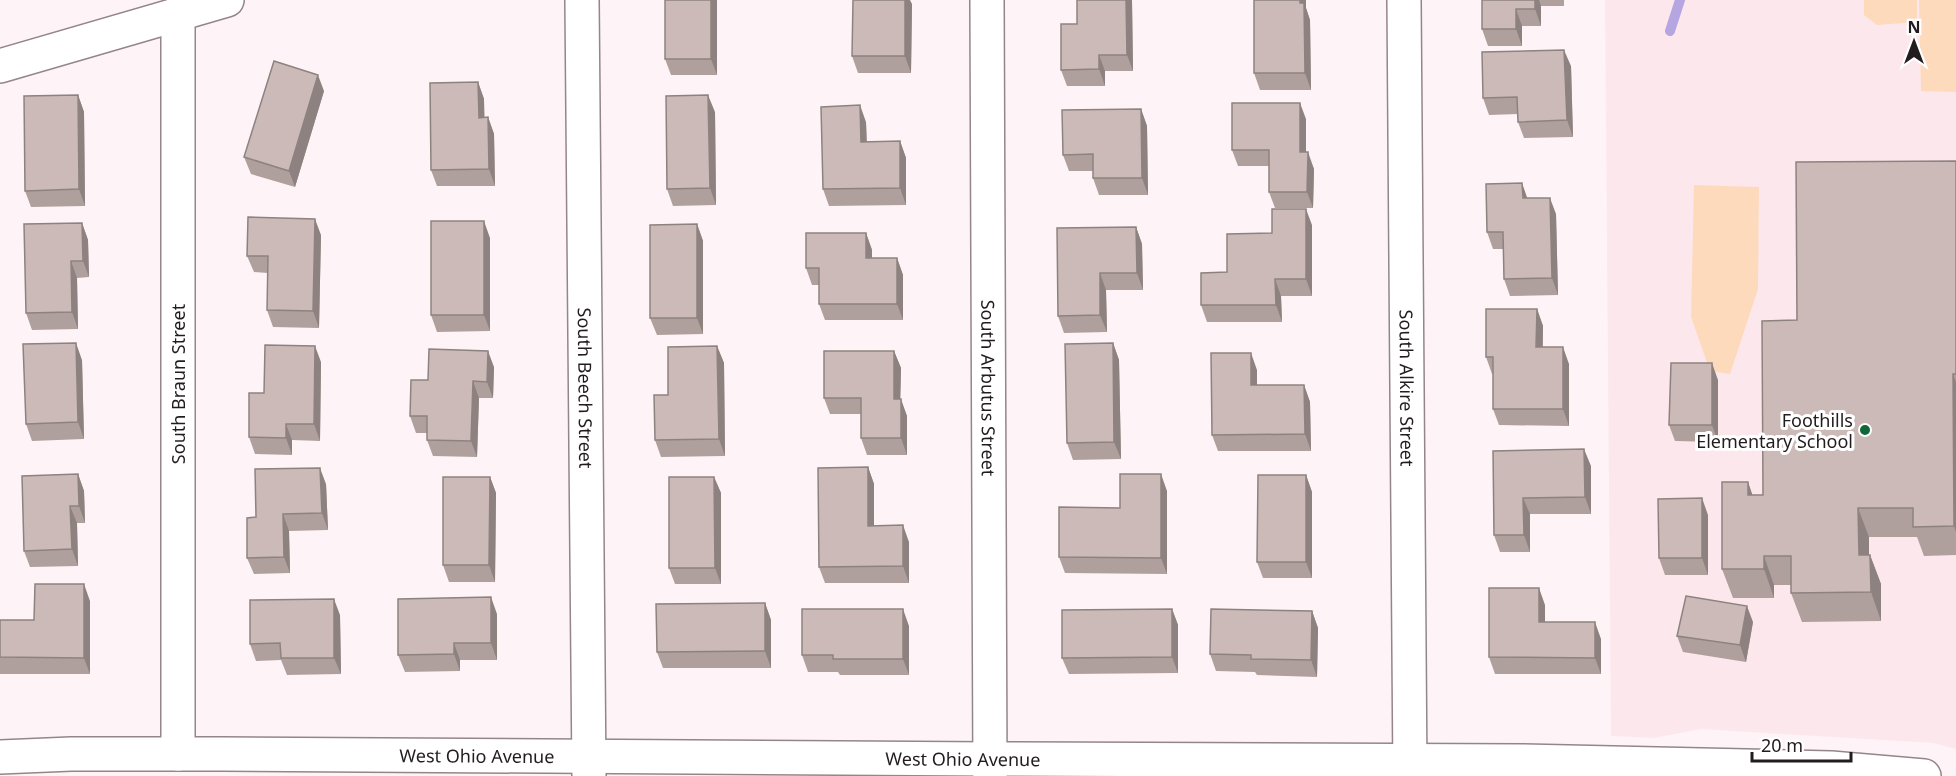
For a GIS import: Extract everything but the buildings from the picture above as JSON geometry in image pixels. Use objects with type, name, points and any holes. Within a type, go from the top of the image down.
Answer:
[{"type":"street","points":[[0,66],[227,0]]},
{"type":"street","name":"South Beech Street","points":[[582,0],[588,766]]},
{"type":"street","name":"South Arbutus Street","points":[[987,0],[990,768]]},
{"type":"street","name":"South Alkire Street","points":[[1404,0],[1410,768]]},
{"type":"street","name":"South Braun Street","points":[[178,14],[178,754]]},
{"type":"street","name":"West Ohio Avenue","points":[[0,757],[71,754],[178,754],[588,766],[990,768],[1410,768],[1597,762],[1831,768],[1924,776]]},
{"type":"shaded area","points":[[1605,0],[1956,0],[1956,749],[1933,743],[1701,729],[1654,738],[1611,736]]},
{"type":"shaded area","points":[[1864,0],[1917,0],[1917,22],[1877,25],[1864,15]]},
{"type":"shaded area","points":[[1919,0],[1956,0],[1956,92],[1921,91]]},
{"type":"shaded area","points":[[1694,185],[1759,187],[1758,289],[1730,374],[1710,371],[1691,317]]},
{"type":"waterway","points":[[1670,31],[1680,0]]},
{"type":"place","name":"Foothills Elementary School","points":[[1865,430]]}]
